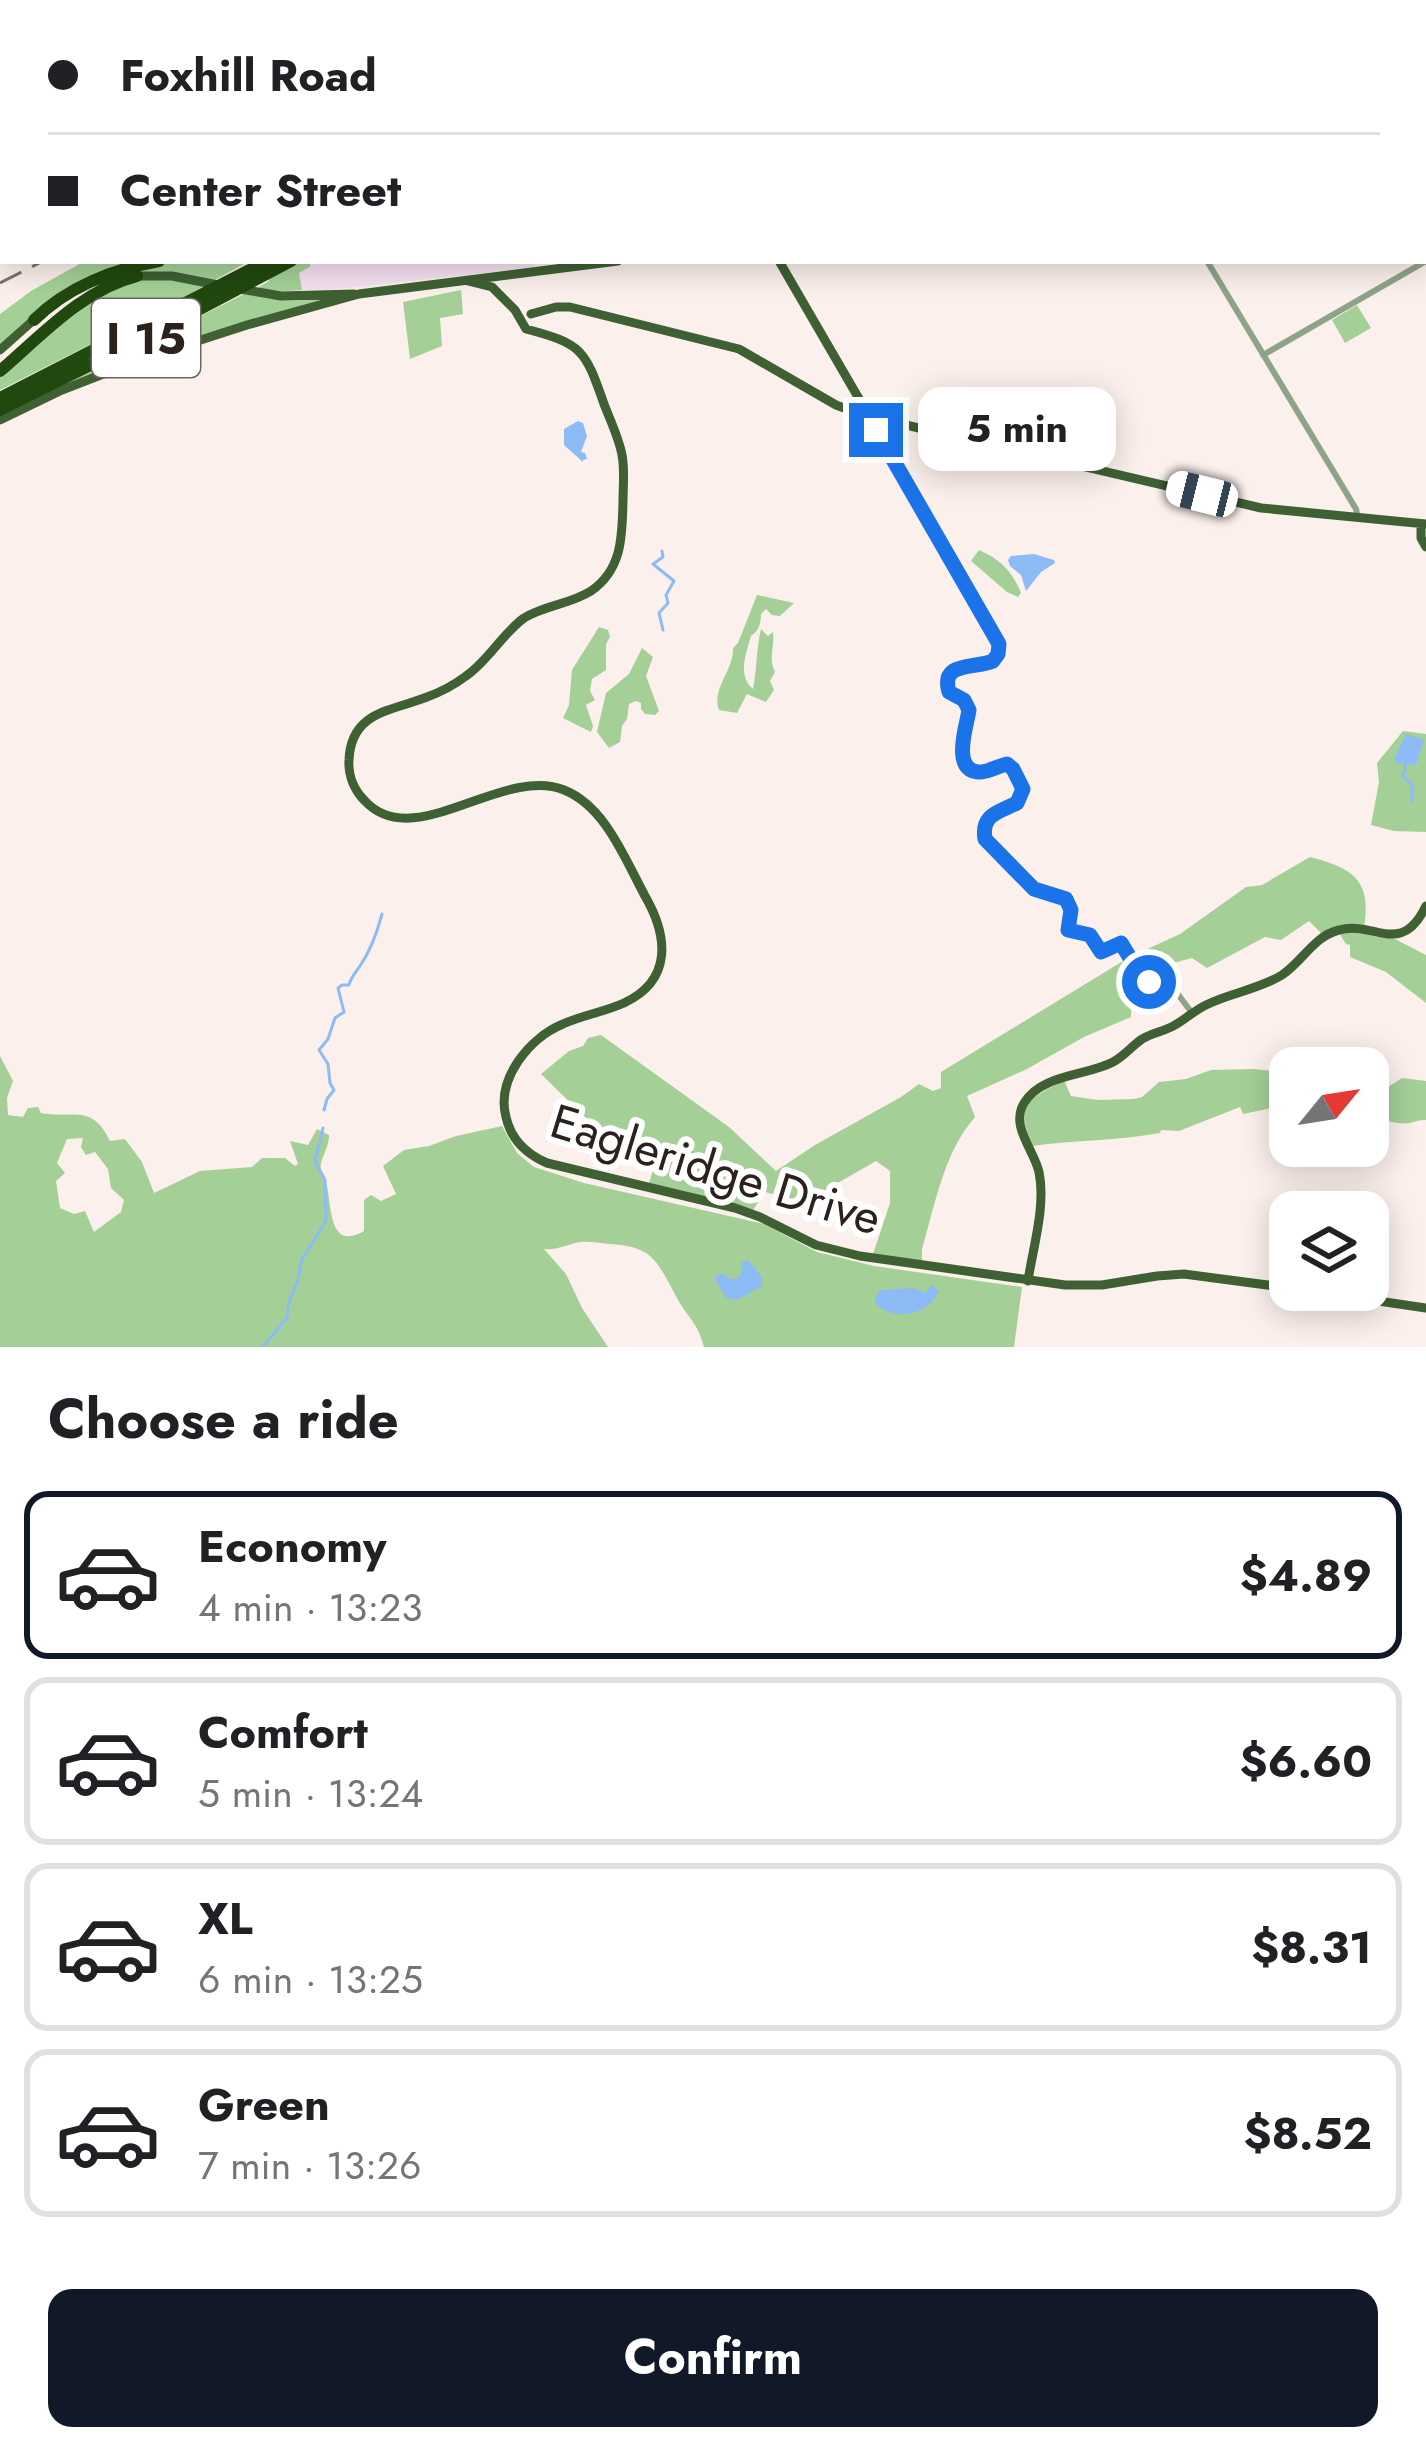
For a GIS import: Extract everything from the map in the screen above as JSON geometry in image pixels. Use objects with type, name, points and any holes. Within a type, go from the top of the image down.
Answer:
[{"type":"highway","points":[[34,320],[82,286],[146,264]]},
{"type":"highway","name":"I 15","points":[[0,398],[261,264]]},
{"type":"highway","name":"I 15","points":[[0,410],[285,264]]},
{"type":"highway","points":[[0,371],[86,299],[137,276]]},
{"type":"main road","points":[[0,420],[142,358],[359,294],[590,264]]},
{"type":"main road","points":[[780,264],[868,416]]},
{"type":"main road","points":[[0,350],[34,320],[84,289],[137,276],[172,276],[293,297],[359,294]]},
{"type":"main road","points":[[496,278],[503,298]]},
{"type":"main road","points":[[468,281],[490,286],[532,321],[552,309],[574,308],[735,347],[879,425],[1252,506],[1424,524],[1423,543]]},
{"type":"main road","name":"Eagleridge Drive","points":[[532,321],[587,358],[621,449],[622,532],[616,562],[588,593],[522,620],[483,662],[453,685],[369,718],[356,734],[349,759],[351,778],[363,800],[380,813],[399,818],[424,816],[528,784],[547,784],[572,794],[604,824],[658,919],[661,959],[642,991],[619,1006],[556,1027],[519,1059],[509,1076],[504,1101],[510,1130],[521,1145],[542,1161],[746,1211],[826,1249],[1085,1286],[1170,1275],[1269,1285]]},
{"type":"main road","points":[[1408,523],[1423,543]]},
{"type":"main road","points":[[1028,1281],[1040,1187],[1020,1124],[1023,1104],[1063,1077],[1116,1060],[1140,1040],[1207,1004],[1281,976],[1331,932],[1351,928],[1397,934],[1416,923],[1426,906]]},
{"type":"main road","points":[[1389,1303],[1426,1308]]},
{"type":"street","points":[[1209,264],[1358,518]]},
{"type":"street","points":[[1263,355],[1421,264]]},
{"type":"street","points":[[879,425],[997,640],[997,656],[989,664],[958,668],[946,680],[949,692],[964,700],[969,710],[962,738],[968,766],[982,772],[1007,764],[1023,789],[1017,803],[988,818],[985,837],[990,847],[1034,889],[1066,899],[1071,910],[1068,930],[1090,935],[1101,952],[1121,943],[1145,980],[1172,985],[1192,1012]]},
{"type":"shaded area","points":[[314,264],[535,267],[322,291],[302,290],[298,273]]},
{"type":"green space","points":[[80,264],[136,264],[103,274],[0,345],[0,314]]},
{"type":"green space","points":[[244,264],[0,390],[0,375],[64,317],[99,294],[147,279],[206,279],[179,273],[123,275],[143,267]]},
{"type":"green space","points":[[295,264],[311,266],[299,273],[302,290],[256,289]]},
{"type":"green space","points":[[461,290],[463,314],[440,318],[442,346],[410,359],[403,302]]},
{"type":"green space","points":[[244,294],[324,299],[171,344],[0,417]]},
{"type":"green space","points":[[1357,305],[1371,328],[1345,343],[1332,320]]},
{"type":"green space","points":[[979,550],[1010,573],[1021,593],[1018,597],[971,561]]},
{"type":"green space","points":[[757,595],[794,603],[780,616],[766,609],[761,614],[745,657],[745,677],[753,689],[761,629],[768,636],[773,632],[775,672],[770,681],[774,690],[766,702],[747,694],[737,713],[719,710],[718,695],[733,648]]},
{"type":"green space","points":[[599,627],[608,630],[610,637],[606,670],[592,679],[590,691],[595,700],[586,705],[591,732],[563,718],[572,670]]},
{"type":"green space","points":[[642,648],[653,657],[646,676],[659,711],[645,714],[641,703],[629,704],[620,742],[609,748],[597,732],[606,693],[629,674]]},
{"type":"green space","points":[[1403,731],[1426,734],[1426,832],[1371,825],[1379,782],[1377,763]]},
{"type":"green space","points":[[1310,857],[1356,878],[1365,897],[1364,927],[1322,934],[1309,921],[1281,940],[1265,937],[1207,968],[1192,958],[1173,963],[1169,976],[1147,984],[1131,1007],[1131,1017],[967,1096],[975,1117],[948,1163],[922,1261],[873,1254],[890,1203],[890,1171],[876,1161],[805,1202],[765,1192],[753,1210],[649,1183],[654,1167],[587,1119],[541,1074],[588,1038],[601,1035],[729,1127],[776,1171],[919,1084],[933,1091],[941,1088],[941,1072],[1128,958],[1180,934],[1246,887],[1262,885]]},
{"type":"green space","points":[[1339,933],[1393,938],[1426,955],[1426,1003],[1386,972],[1350,957],[1350,945]]},
{"type":"green space","points":[[0,1056],[13,1081],[8,1115],[23,1117],[28,1108],[38,1107],[41,1113],[89,1117],[110,1141],[125,1139],[142,1162],[154,1193],[200,1171],[252,1167],[262,1158],[285,1158],[295,1166],[290,1141],[308,1145],[317,1129],[329,1135],[321,1168],[333,1222],[343,1235],[352,1236],[364,1231],[364,1200],[371,1195],[381,1201],[396,1194],[383,1166],[404,1150],[502,1126],[517,1153],[534,1167],[584,1183],[764,1224],[817,1252],[874,1266],[1022,1287],[1014,1347],[704,1347],[696,1326],[652,1258],[624,1245],[583,1242],[544,1249],[566,1274],[608,1347],[0,1347]],"holes":[[[83,1138],[86,1155],[95,1152],[108,1169],[111,1188],[124,1200],[121,1212],[94,1232],[85,1211],[74,1214],[60,1208],[56,1181],[65,1173],[57,1163],[67,1139]]]},
{"type":"green space","points":[[1211,1070],[1269,1071],[1269,1109],[1243,1114],[1240,1107],[1179,1131],[1032,1146],[1025,1120],[1028,1104],[1064,1080],[1071,1096],[1134,1099],[1159,1082]]},
{"type":"green space","points":[[1402,1078],[1426,1081],[1426,1120],[1389,1121],[1389,1086]]},
{"type":"water","points":[[578,421],[587,436],[583,462],[564,445],[564,429]]},
{"type":"water","points":[[1034,554],[1055,563],[1026,591],[1021,575],[1008,560]]},
{"type":"water","points":[[1406,734],[1424,740],[1416,765],[1394,759]]},
{"type":"water","points":[[748,1260],[762,1277],[762,1286],[737,1300],[726,1298],[714,1277],[722,1273],[736,1279],[742,1273],[742,1262]]},
{"type":"water","points":[[932,1285],[939,1291],[919,1310],[892,1313],[876,1304],[881,1290],[914,1288],[925,1293]]},
{"type":"waterway","points":[[662,551],[663,557],[653,564],[674,581],[666,595],[668,603],[659,613],[663,630]]},
{"type":"waterway","points":[[1406,762],[1403,777],[1412,785],[1412,801]]},
{"type":"waterway","points":[[324,1110],[334,1090],[319,1050],[335,1018],[344,1012],[338,988],[349,985],[364,960],[382,914]]},
{"type":"waterway","points":[[263,1347],[288,1316],[302,1259],[326,1221],[325,1180],[315,1161],[323,1128]]},
{"type":"railway","points":[[0,283],[37,264]]},
{"type":"route","points":[[876,430],[999,644],[993,661],[958,668],[946,680],[949,692],[964,700],[969,710],[962,738],[968,766],[982,772],[1007,764],[1023,789],[1017,803],[988,818],[985,839],[1034,889],[1066,899],[1071,910],[1068,930],[1090,935],[1101,952],[1121,943],[1149,982]]}]
